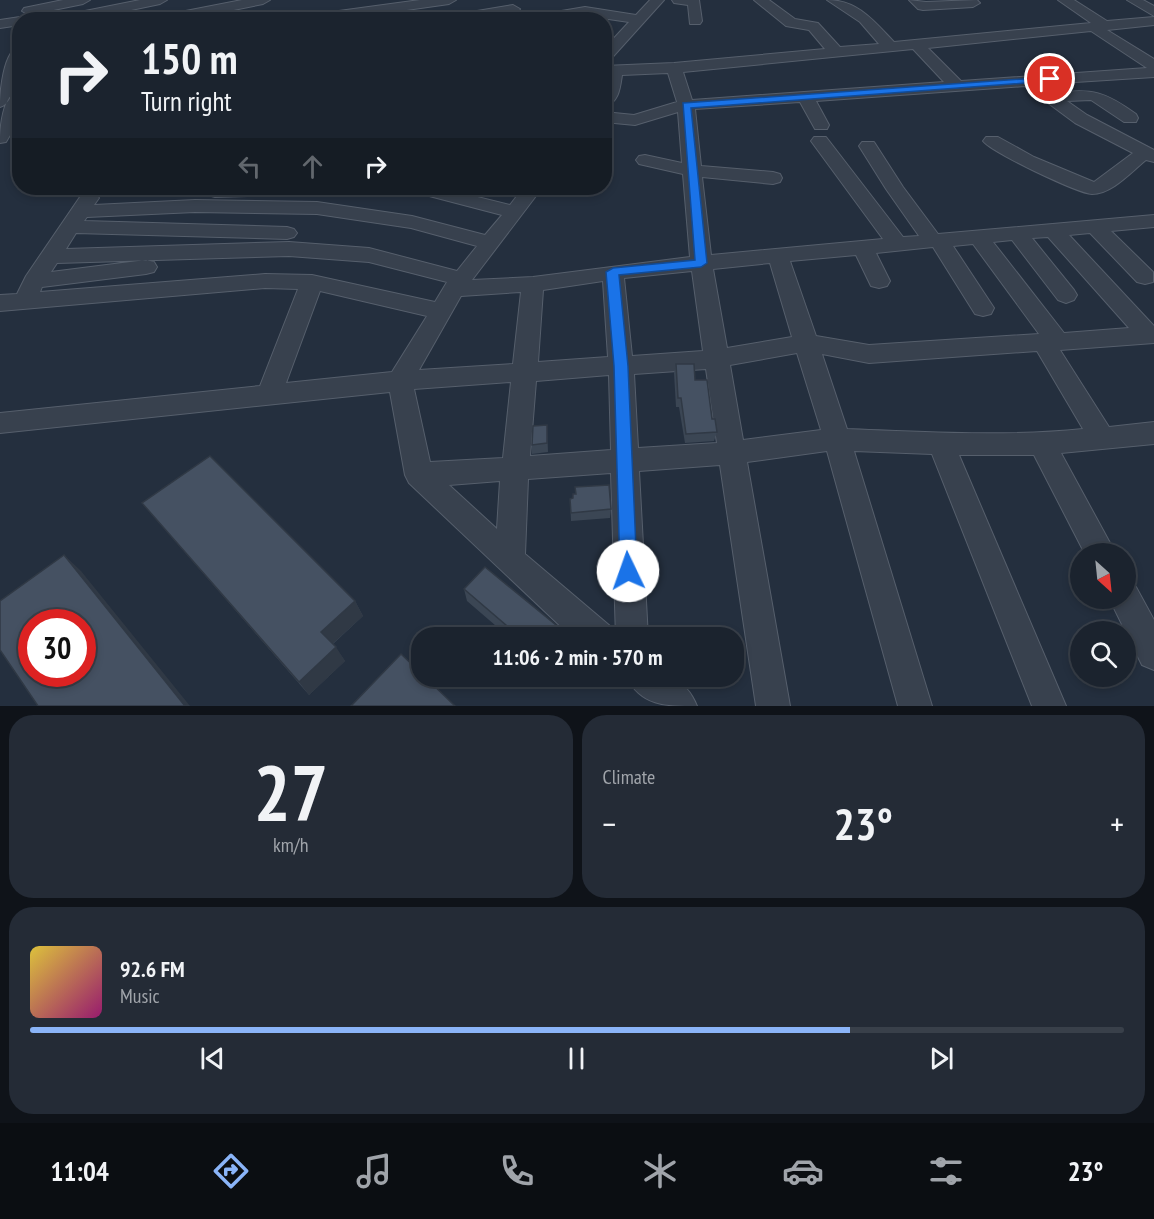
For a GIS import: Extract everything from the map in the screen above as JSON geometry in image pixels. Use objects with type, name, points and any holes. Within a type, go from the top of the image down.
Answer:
[{"type":"street","points":[[34,11],[83,0]]},
{"type":"street","points":[[100,12],[160,0]]},
{"type":"street","points":[[201,12],[263,0]]},
{"type":"street","points":[[371,12],[449,0]]},
{"type":"street","points":[[612,44],[657,0]]},
{"type":"street","points":[[680,0],[697,1],[695,21]]},
{"type":"street","points":[[761,0],[791,23],[813,26],[836,52]]},
{"type":"street","points":[[834,0],[865,19],[890,47]]},
{"type":"street","points":[[916,0],[923,6],[973,3],[970,0]]},
{"type":"street","points":[[1065,0],[1154,66]]},
{"type":"street","points":[[1134,0],[1152,20]]},
{"type":"street","points":[[612,18],[639,20]]},
{"type":"street","points":[[612,67],[674,68],[1152,20]]},
{"type":"street","points":[[916,44],[957,86]]},
{"type":"street","points":[[674,68],[686,105],[701,263],[730,453],[773,706]]},
{"type":"street","points":[[612,118],[634,120],[686,105],[1154,72]]},
{"type":"street","points":[[992,141],[1085,186],[1099,188],[1149,155],[1088,123],[1029,81]]},
{"type":"street","points":[[1052,98],[1088,93],[1098,94],[1130,118]]},
{"type":"street","points":[[806,98],[821,133],[897,244]]},
{"type":"street","points":[[0,138],[9,101]]},
{"type":"street","points":[[868,147],[895,189],[936,240],[983,308]]},
{"type":"street","points":[[1046,153],[1057,173]]},
{"type":"street","points":[[645,160],[692,171],[773,178]]},
{"type":"street","points":[[24,302],[34,281],[91,195]]},
{"type":"street","points":[[412,222],[428,195]]},
{"type":"street","points":[[453,195],[514,212]]},
{"type":"street","points":[[527,195],[453,293],[400,381],[419,475],[586,627]]},
{"type":"street","points":[[76,219],[195,206],[317,208],[412,222],[491,243]]},
{"type":"street","points":[[76,219],[287,233]]},
{"type":"street","points":[[0,303],[265,281],[312,282],[453,293],[613,272],[778,255],[1154,221]]},
{"type":"street","points":[[1096,227],[1145,277]]},
{"type":"street","points":[[1053,230],[1151,335]]},
{"type":"street","points":[[1017,233],[1066,296]]},
{"type":"street","points":[[979,237],[1051,342],[1102,438]]},
{"type":"street","points":[[863,247],[879,281]]},
{"type":"street","points":[[52,256],[289,249],[369,255],[453,293]]},
{"type":"street","points":[[34,281],[139,268],[200,252]]},
{"type":"street","points":[[778,255],[837,439],[915,706]]},
{"type":"street","points":[[613,272],[621,366],[631,627]]},
{"type":"street","points":[[269,394],[312,282]]},
{"type":"street","points":[[510,560],[515,469],[533,284]]},
{"type":"street","points":[[0,423],[400,381],[523,374],[715,358],[806,344],[868,354],[1151,335]]},
{"type":"street","points":[[419,475],[730,453],[837,439],[941,444],[1042,444],[1152,435]]},
{"type":"street","points":[[941,444],[1049,706]]},
{"type":"street","points":[[1042,444],[1095,543]]},
{"type":"street","points":[[1131,609],[1154,653]]},
{"type":"street","points":[[657,687],[680,706]]},
{"type":"building","points":[[676,364],[694,364],[695,380],[707,380],[712,419],[715,419],[717,432],[686,434],[681,398],[678,398]]},
{"type":"building","points":[[547,425],[547,443],[532,445],[533,426]]},
{"type":"building","points":[[210,456],[355,601],[321,632],[336,647],[299,682],[142,503]]},
{"type":"building","points":[[609,485],[611,509],[571,513],[570,499],[573,498],[573,494],[576,494],[575,487]]},
{"type":"building","points":[[64,555],[185,706],[38,706],[25,687],[96,687],[96,609],[18,609],[18,677],[0,650],[0,601]]},
{"type":"building","points":[[485,567],[558,627],[508,627],[464,589]]},
{"type":"building","points":[[401,654],[411,664],[411,687],[435,687],[455,706],[351,706]]},
{"type":"route","points":[[628,571],[621,366],[613,272],[701,263],[686,105],[1050,79]]}]
